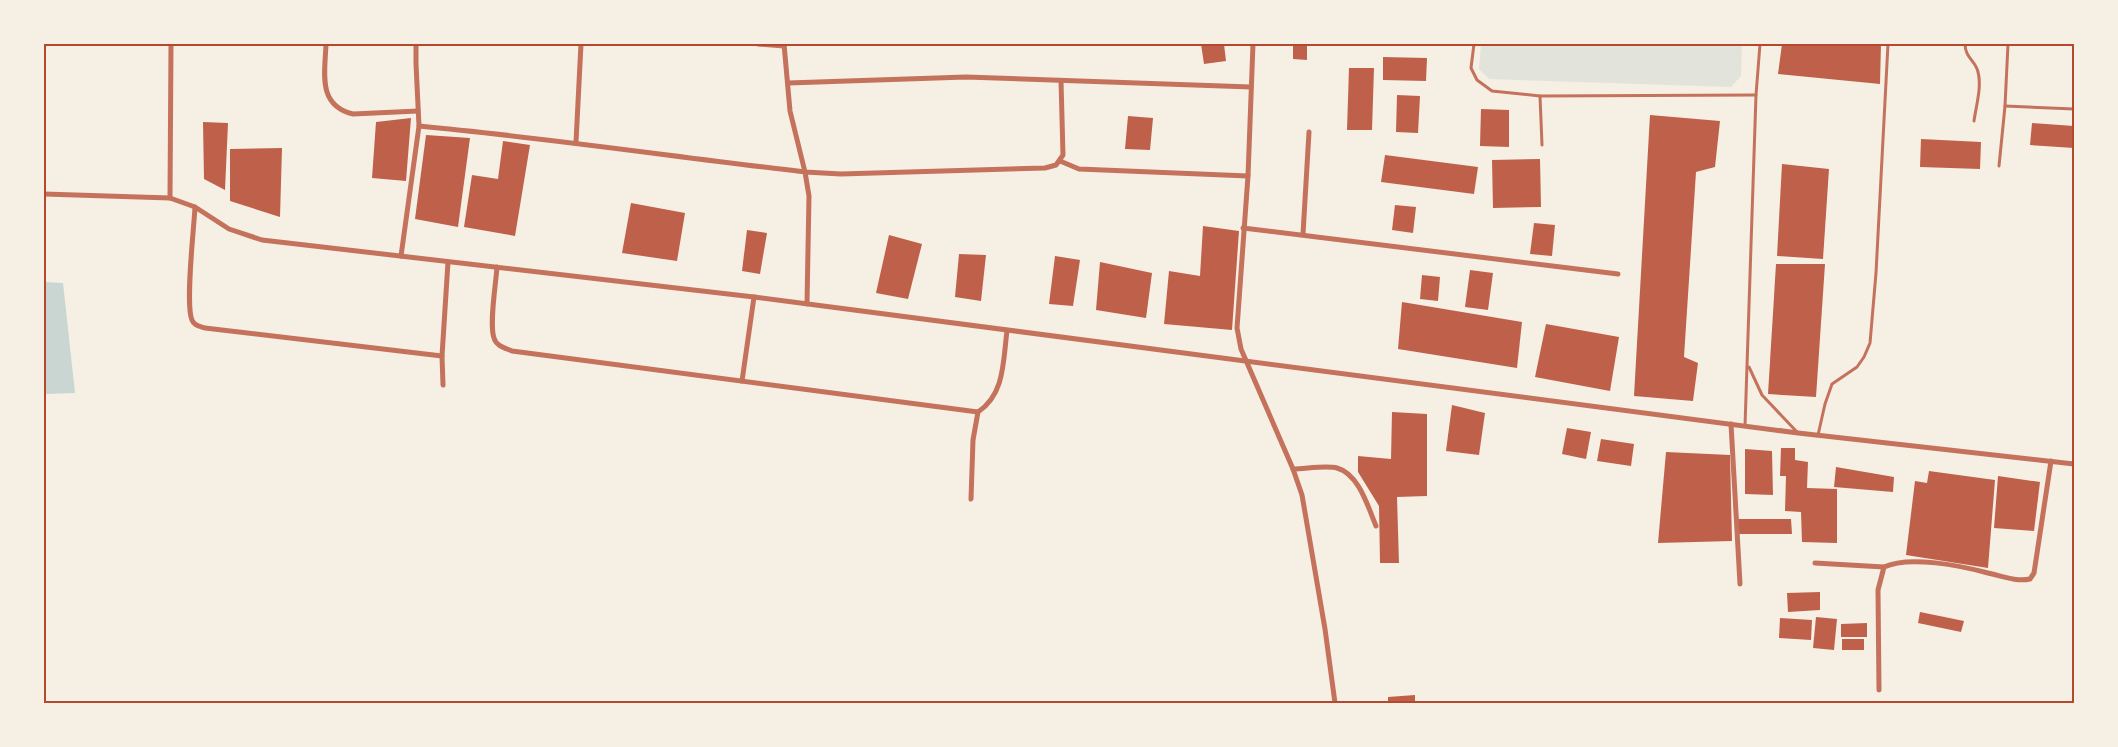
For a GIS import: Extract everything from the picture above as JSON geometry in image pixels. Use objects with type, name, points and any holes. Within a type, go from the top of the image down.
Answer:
[{"type":"street","points":[[170,198],[171,44]]},
{"type":"street","points":[[326,44],[325,80],[328,96],[335,107],[342,112],[353,114],[418,111]]},
{"type":"street","points":[[401,256],[419,126],[416,44]]},
{"type":"street","points":[[576,142],[581,44]]},
{"type":"street","points":[[758,44],[784,45],[790,111],[809,196],[807,304]]},
{"type":"street","points":[[1253,44],[1248,176],[1237,328],[1241,349],[1293,469],[1302,495],[1335,703]]},
{"type":"street","points":[[788,83],[966,78],[1251,87]]},
{"type":"street","points":[[419,126],[576,142],[805,172],[841,174],[1045,168],[1056,165],[1063,155],[1061,80]]},
{"type":"street","points":[[1303,234],[1309,132]]},
{"type":"street","points":[[1060,161],[1079,169],[1248,176]]},
{"type":"street","points":[[44,194],[170,198],[195,207],[229,230],[262,240],[754,297],[1745,426],[2074,464]]},
{"type":"street","points":[[195,207],[190,302],[191,319],[195,324],[205,328],[442,356]]},
{"type":"street","points":[[1243,228],[1618,274]]},
{"type":"street","points":[[443,385],[442,356],[448,262]]},
{"type":"street","points":[[497,267],[492,326],[494,339],[500,346],[522,352],[978,412],[988,406],[996,393],[1001,378],[1006,331]]},
{"type":"street","points":[[742,380],[754,297]]},
{"type":"street","points":[[971,499],[973,440],[978,412]]},
{"type":"street","points":[[1731,424],[1740,584]]},
{"type":"street","points":[[1815,563],[1884,567],[1892,563],[1915,561],[1977,570],[2022,581],[2030,579],[2034,573],[2051,461]]},
{"type":"street","points":[[1293,469],[1337,468],[1352,477],[1367,503],[1376,526]]},
{"type":"street","points":[[1879,690],[1878,590],[1884,567]]},
{"type":"lane","points":[[1474,44],[1472,68],[1477,80],[1492,91],[1540,96],[1756,95]]},
{"type":"lane","points":[[1745,426],[1756,95],[1760,44]]},
{"type":"lane","points":[[1818,435],[1832,384],[1856,367],[1864,357],[1870,343],[1876,273],[1888,44]]},
{"type":"lane","points":[[1965,44],[1965,52],[1978,70],[1980,80],[1974,121]]},
{"type":"lane","points":[[1999,166],[2005,106],[2008,44]]},
{"type":"lane","points":[[1540,96],[1542,145]]},
{"type":"lane","points":[[2005,106],[2074,109]]},
{"type":"lane","points":[[1748,367],[1762,395],[1798,432]]},
{"type":"shaded area","points":[[1481,44],[1742,44],[1741,76],[1731,87],[1489,79],[1479,69]]},
{"type":"shaded area","points":[[44,282],[63,283],[75,393],[44,394]]},
{"type":"building","points":[[1201,44],[1224,44],[1226,61],[1204,64]]},
{"type":"building","points":[[1293,44],[1307,44],[1307,60],[1293,59]]},
{"type":"building","points":[[1782,44],[1881,44],[1880,84],[1778,74]]},
{"type":"building","points":[[1383,57],[1427,58],[1426,81],[1383,80]]},
{"type":"building","points":[[1349,68],[1374,68],[1372,130],[1347,130]]},
{"type":"building","points":[[1397,95],[1420,96],[1418,133],[1396,132]]},
{"type":"building","points":[[1481,109],[1509,110],[1509,147],[1480,146]]},
{"type":"building","points":[[1650,115],[1720,121],[1715,167],[1696,172],[1684,357],[1698,363],[1693,401],[1634,396]]},
{"type":"building","points":[[1128,116],[1153,118],[1150,150],[1125,149]]},
{"type":"building","points":[[411,118],[406,181],[372,178],[376,122]]},
{"type":"building","points":[[203,122],[228,123],[225,190],[204,179]]},
{"type":"building","points":[[2032,123],[2074,126],[2074,148],[2030,145]]},
{"type":"building","points":[[426,135],[470,138],[458,227],[415,219]]},
{"type":"building","points":[[1921,139],[1981,142],[1980,169],[1920,167]]},
{"type":"building","points":[[503,141],[530,145],[515,236],[464,227],[472,175],[498,179]]},
{"type":"building","points":[[282,148],[280,217],[230,201],[230,149]]},
{"type":"building","points":[[1385,155],[1478,167],[1474,194],[1381,182]]},
{"type":"building","points":[[1540,159],[1541,207],[1493,208],[1492,160]]},
{"type":"building","points":[[1782,164],[1829,169],[1823,259],[1777,256]]},
{"type":"building","points":[[631,203],[685,213],[677,261],[622,253]]},
{"type":"building","points":[[1395,205],[1416,207],[1413,233],[1392,230]]},
{"type":"building","points":[[1534,223],[1555,225],[1552,256],[1530,254]]},
{"type":"building","points":[[1203,226],[1239,231],[1232,330],[1164,324],[1169,271],[1200,276]]},
{"type":"building","points":[[747,230],[767,233],[760,274],[742,271]]},
{"type":"building","points":[[889,235],[922,244],[908,299],[876,293]]},
{"type":"building","points":[[959,254],[986,255],[981,301],[955,297]]},
{"type":"building","points":[[1055,256],[1080,260],[1073,306],[1049,304]]},
{"type":"building","points":[[1100,262],[1152,273],[1146,318],[1096,310]]},
{"type":"building","points":[[1776,264],[1825,264],[1816,397],[1768,394]]},
{"type":"building","points":[[1470,270],[1493,273],[1488,310],[1465,307]]},
{"type":"building","points":[[1422,275],[1440,277],[1438,301],[1420,299]]},
{"type":"building","points":[[1402,302],[1522,322],[1517,368],[1398,349]]},
{"type":"building","points":[[1546,324],[1619,337],[1610,391],[1535,377]]},
{"type":"building","points":[[1452,405],[1485,413],[1479,455],[1446,451]]},
{"type":"building","points":[[1392,412],[1427,414],[1427,496],[1397,497],[1399,563],[1380,563],[1379,506],[1358,472],[1358,456],[1391,459]]},
{"type":"building","points":[[1567,428],[1591,432],[1586,459],[1562,454]]},
{"type":"building","points":[[1601,439],[1634,444],[1631,466],[1597,461]]},
{"type":"building","points":[[1781,448],[1795,448],[1795,460],[1808,462],[1807,488],[1837,489],[1837,543],[1802,542],[1801,512],[1785,511],[1786,476],[1780,476]]},
{"type":"building","points":[[1745,449],[1772,451],[1773,495],[1745,494]]},
{"type":"building","points":[[1666,452],[1730,455],[1732,541],[1658,543]]},
{"type":"building","points":[[1836,467],[1894,477],[1893,492],[1834,487]]},
{"type":"building","points":[[1929,471],[1995,480],[1988,568],[1906,555],[1915,481],[1927,483]]},
{"type":"building","points":[[1998,476],[2040,482],[2034,531],[1994,528]]},
{"type":"building","points":[[1738,519],[1791,519],[1792,534],[1738,534]]},
{"type":"building","points":[[1820,592],[1820,610],[1788,612],[1787,593]]},
{"type":"building","points":[[1920,612],[1964,621],[1961,632],[1918,623]]},
{"type":"building","points":[[1816,617],[1837,619],[1834,650],[1813,648]]},
{"type":"building","points":[[1780,618],[1812,620],[1811,640],[1779,638]]},
{"type":"building","points":[[1867,623],[1867,637],[1841,637],[1841,624]]},
{"type":"building","points":[[1842,639],[1864,639],[1864,650],[1842,650]]},
{"type":"building","points":[[1415,695],[1415,703],[1388,703],[1388,697]]}]
